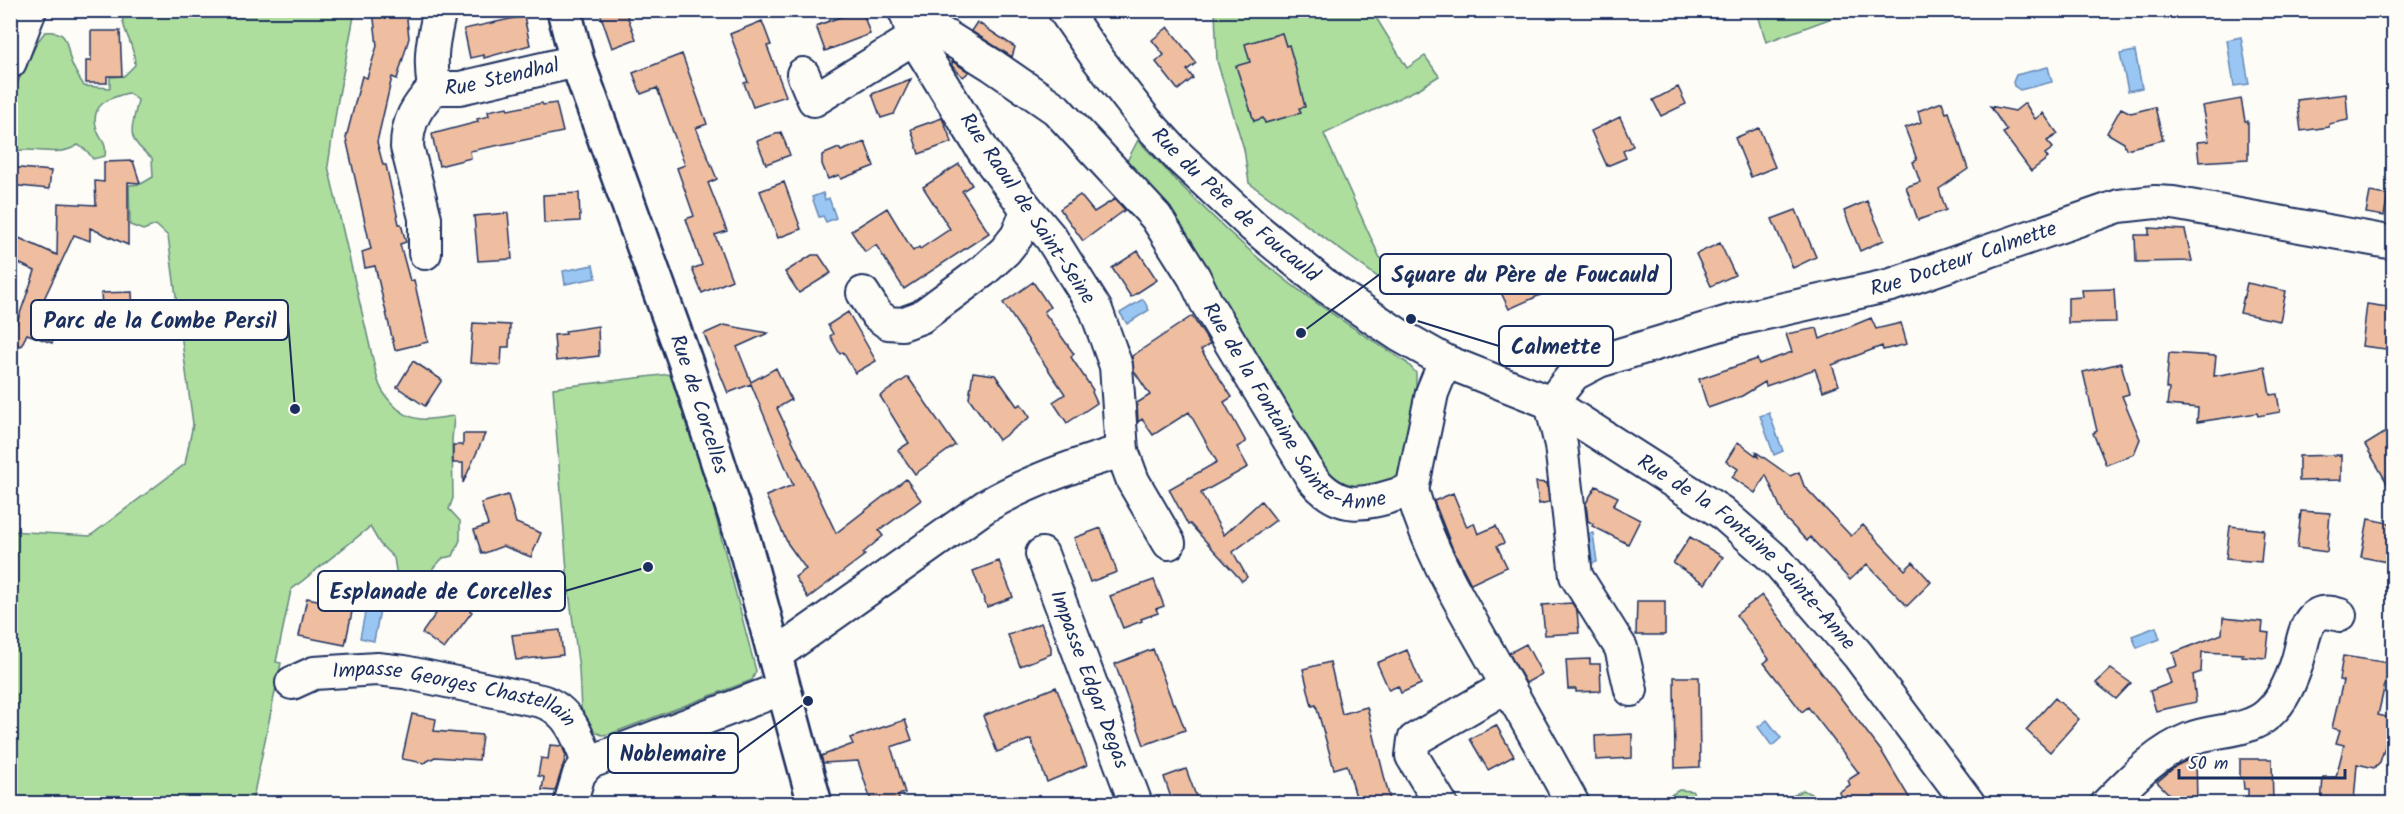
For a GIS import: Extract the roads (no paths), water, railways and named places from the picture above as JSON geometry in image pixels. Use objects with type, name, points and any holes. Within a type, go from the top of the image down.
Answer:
[{"type":"main road","name":"Rue de Corcelles","points":[[564,10],[577,61],[685,360],[744,542],[815,804]]},
{"type":"street","points":[[10,62],[30,10]]},
{"type":"street","name":"Rue Stendhal","points":[[440,10],[431,47],[430,64],[434,88],[460,88],[577,61]]},
{"type":"street","name":"Rue du Père de Foucauld","points":[[1064,10],[1146,121],[1178,156],[1254,227],[1327,286],[1399,334],[1445,361]]},
{"type":"street","points":[[814,99],[908,20]]},
{"type":"street","name":"Rue de la Fontaine Sainte-Anne","points":[[908,20],[992,65],[1056,109],[1156,217],[1194,277],[1206,302],[1312,478],[1326,494],[1336,500],[1360,504],[1412,490],[1432,393],[1445,361],[1551,403],[1721,512],[1778,562],[1858,655],[1969,804]]},
{"type":"street","name":"Rue Raoul de Saint-Seine","points":[[908,20],[984,152],[1051,238],[1096,310],[1104,328],[1117,375],[1122,451],[1133,481],[1169,543]]},
{"type":"street","points":[[425,253],[425,218],[407,147],[407,135],[412,114],[434,88]]},
{"type":"street","name":"Rue Docteur Calmette","points":[[1551,403],[1574,374],[1599,361],[1746,317],[1891,285],[2119,206],[2146,202],[2173,203],[2394,243]]},
{"type":"street","points":[[863,294],[877,315],[888,323],[902,324],[921,317],[983,271],[1005,251],[1017,236],[1026,208]]},
{"type":"street","points":[[1551,403],[1561,445],[1576,576],[1621,648],[1631,690]]},
{"type":"street","points":[[774,657],[986,506],[1017,488],[1047,475],[1122,451]]},
{"type":"street","points":[[1412,490],[1434,551],[1461,604],[1573,804]]},
{"type":"street","name":"Impasse Edgar Degas","points":[[1042,554],[1136,804]]},
{"type":"street","points":[[2107,804],[2146,766],[2170,749],[2191,738],[2251,724],[2267,715],[2284,696],[2297,663],[2307,625],[2319,614],[2328,610],[2340,615]]},
{"type":"street","name":"Impasse Georges Chastellain","points":[[292,683],[314,673],[376,669],[404,672],[541,701],[563,712],[582,745],[588,763]]},
{"type":"street","points":[[1442,804],[1412,756],[1414,740],[1507,686]]},
{"type":"street","points":[[570,804],[579,774],[588,763],[783,688]]},
{"type":"water","points":[[2241,37],[2249,84],[2234,86],[2227,40]]},
{"type":"water","points":[[2135,51],[2142,88],[2128,91],[2120,54]]},
{"type":"water","points":[[2048,67],[2052,82],[2020,90],[2014,86],[2016,75]]},
{"type":"water","points":[[823,193],[825,200],[829,198],[836,218],[826,222],[823,216],[819,217],[812,197]]},
{"type":"water","points":[[593,265],[596,278],[565,284],[563,271]]},
{"type":"water","points":[[1143,299],[1149,310],[1127,324],[1120,313]]},
{"type":"water","points":[[1769,413],[1783,451],[1774,455],[1760,416]]},
{"type":"water","points":[[1586,530],[1587,534],[1593,533],[1597,562],[1584,565]]},
{"type":"water","points":[[366,608],[380,610],[374,641],[360,638]]},
{"type":"water","points":[[2156,627],[2160,639],[2137,648],[2132,636]]},
{"type":"water","points":[[1767,720],[1781,738],[1772,746],[1758,727]]},
{"type":"place","name":"Calmette","points":[[1411,319]]},
{"type":"place","name":"Square du Père de Foucauld","points":[[1301,333]]},
{"type":"place","name":"Parc de la Combe Persil","points":[[295,409]]},
{"type":"place","name":"Esplanade de Corcelles","points":[[648,567]]},
{"type":"place","name":"Noblemaire","points":[[808,701]]}]
